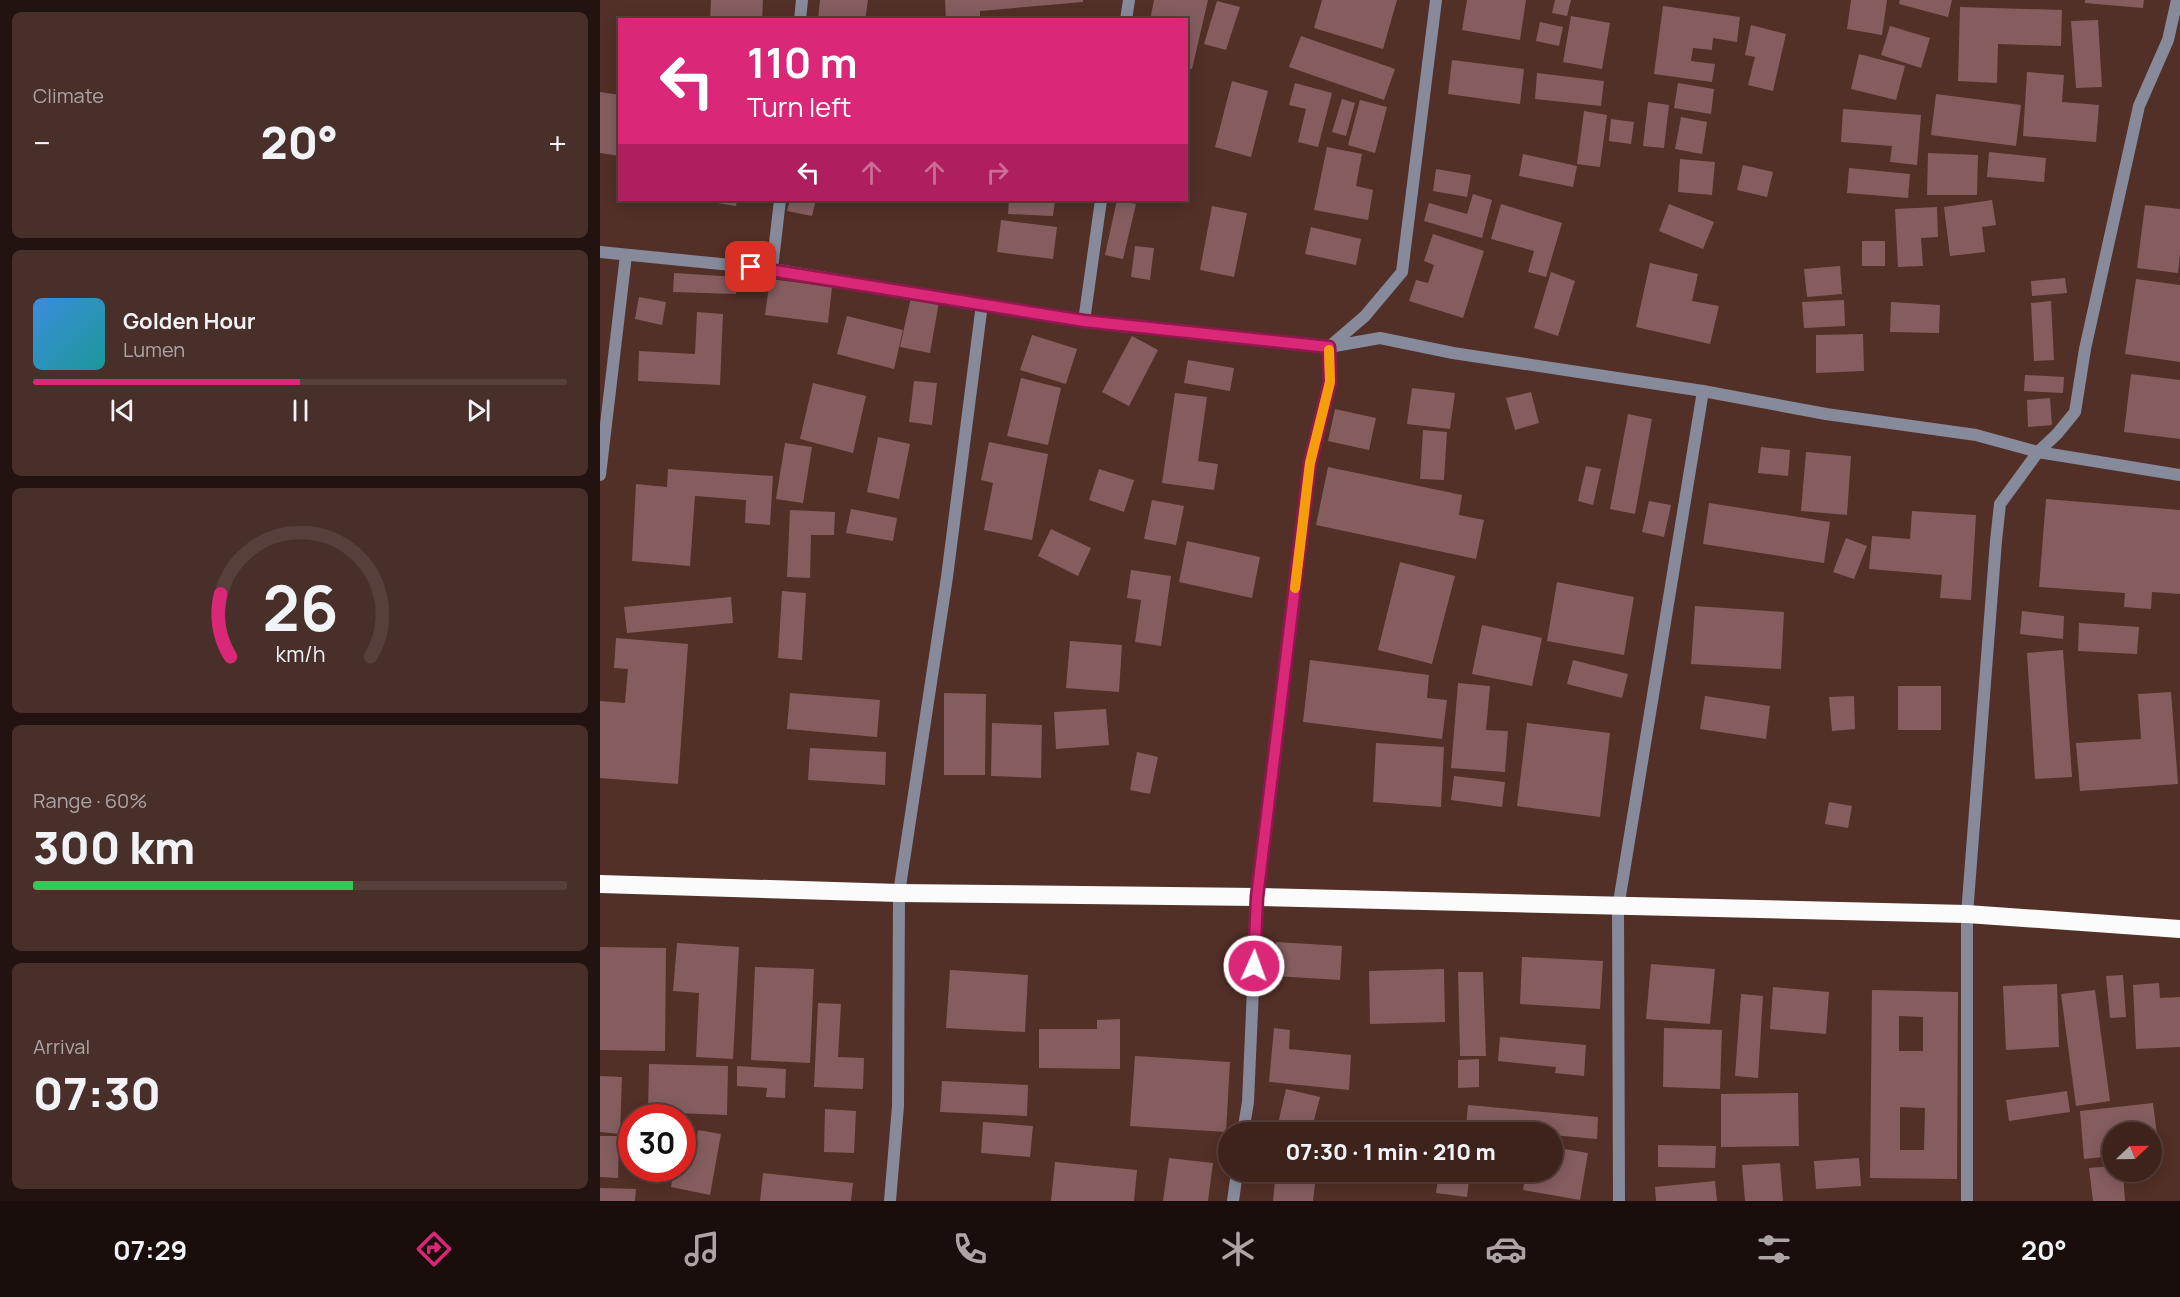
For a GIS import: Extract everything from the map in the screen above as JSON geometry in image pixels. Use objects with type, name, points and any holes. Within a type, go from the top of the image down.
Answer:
[{"type":"highway","points":[[600,884],[899,893],[1257,897],[1618,908],[1967,914],[2180,928]]},
{"type":"street","points":[[800,18],[802,0]]},
{"type":"street","points":[[1126,18],[1129,0]]},
{"type":"street","points":[[1329,347],[1365,316],[1402,272],[1436,0]]},
{"type":"street","points":[[1967,1201],[1967,914],[2000,504],[2038,452],[2075,412],[2085,349],[2139,106],[2168,40],[2176,0]]},
{"type":"street","points":[[772,269],[780,201]]},
{"type":"street","points":[[1084,321],[1101,201]]},
{"type":"street","points":[[600,252],[772,269],[1084,321],[1329,347],[1380,338],[1453,353],[1703,391],[1826,414],[1976,435],[2038,452],[2180,475]]},
{"type":"street","points":[[600,475],[626,255]]},
{"type":"street","points":[[890,1201],[898,1106],[899,893],[947,577],[981,304]]},
{"type":"street","points":[[1245,1122],[1248,1102],[1257,897],[1310,463],[1330,382],[1329,347]]},
{"type":"street","points":[[1619,1201],[1618,908],[1703,391]]},
{"type":"street","points":[[1233,1201],[1236,1182]]},
{"type":"building","points":[[711,0],[763,0],[762,18],[710,18]]},
{"type":"building","points":[[820,0],[868,0],[865,18],[818,18]]},
{"type":"building","points":[[945,0],[1083,0],[1083,2],[980,11],[980,18],[946,18]]},
{"type":"building","points":[[1154,0],[1208,0],[1192,69],[1188,68],[1188,18],[1150,18]]},
{"type":"building","points":[[1322,0],[1397,0],[1383,49],[1314,28]]},
{"type":"building","points":[[1467,0],[1526,0],[1520,40],[1462,30]]},
{"type":"building","points":[[1555,0],[1571,0],[1567,16],[1552,13]]},
{"type":"building","points":[[1851,0],[1887,0],[1882,35],[1847,29]]},
{"type":"building","points":[[1900,0],[1952,0],[1948,17],[1899,4]]},
{"type":"building","points":[[2085,0],[2144,0],[2143,8],[2085,3]]},
{"type":"building","points":[[1217,1],[1240,7],[1226,50],[1204,44]]},
{"type":"building","points":[[1663,6],[1740,17],[1737,42],[1713,38],[1712,50],[1693,48],[1691,61],[1715,64],[1712,82],[1654,74]]},
{"type":"building","points":[[1960,7],[2062,10],[2061,46],[1998,44],[1997,83],[1958,81]]},
{"type":"building","points":[[1571,16],[1610,23],[1602,69],[1563,62]]},
{"type":"building","points":[[2098,20],[2102,87],[2076,88],[2071,21]]},
{"type":"building","points":[[1540,22],[1563,27],[1559,46],[1536,41]]},
{"type":"building","points":[[1751,25],[1786,34],[1773,91],[1748,85],[1755,57],[1745,55]]},
{"type":"building","points":[[1890,26],[1930,38],[1921,68],[1881,55]]},
{"type":"building","points":[[1301,36],[1395,69],[1384,100],[1289,67]]},
{"type":"building","points":[[1859,54],[1905,66],[1896,100],[1851,89]]},
{"type":"building","points":[[1452,60],[1524,69],[1520,104],[1448,94]]},
{"type":"building","points":[[2027,72],[2064,75],[2062,102],[2099,105],[2096,142],[2023,136]]},
{"type":"building","points":[[1537,73],[1604,81],[1601,106],[1535,99]]},
{"type":"building","points":[[1232,81],[1268,91],[1251,157],[1215,147]]},
{"type":"building","points":[[1295,83],[1332,93],[1318,147],[1298,142],[1306,109],[1289,105]]},
{"type":"building","points":[[1678,83],[1714,89],[1711,114],[1674,108]]},
{"type":"building","points":[[600,92],[618,95],[618,156],[600,153]]},
{"type":"building","points":[[1936,94],[2021,105],[2016,146],[1931,135]]},
{"type":"building","points":[[1342,99],[1355,103],[1346,136],[1332,132]]},
{"type":"building","points":[[1360,100],[1387,107],[1375,153],[1348,145]]},
{"type":"building","points":[[1648,102],[1669,105],[1664,148],[1643,146]]},
{"type":"building","points":[[1843,109],[1921,115],[1917,165],[1890,162],[1892,146],[1841,142]]},
{"type":"building","points":[[1584,111],[1607,115],[1600,167],[1577,164]]},
{"type":"building","points":[[1681,117],[1707,122],[1702,154],[1675,149]]},
{"type":"building","points":[[1611,119],[1634,122],[1631,144],[1609,141]]},
{"type":"building","points":[[1327,147],[1362,154],[1356,186],[1373,190],[1368,220],[1314,210]]},
{"type":"building","points":[[1989,152],[2046,158],[2044,182],[1987,177]]},
{"type":"building","points":[[1928,153],[1978,155],[1977,195],[1927,195]]},
{"type":"building","points":[[1523,154],[1577,166],[1573,187],[1519,176]]},
{"type":"building","points":[[1680,159],[1715,162],[1712,195],[1678,192]]},
{"type":"building","points":[[1743,165],[1773,172],[1767,197],[1737,190]]},
{"type":"building","points":[[1849,168],[1910,174],[1908,198],[1847,193]]},
{"type":"building","points":[[1436,169],[1471,175],[1467,197],[1433,191]]},
{"type":"building","points":[[1473,194],[1492,200],[1482,238],[1424,221],[1429,203],[1467,214]]},
{"type":"building","points":[[1992,200],[1996,225],[1982,227],[1985,252],[1950,256],[1944,207]]},
{"type":"building","points":[[704,201],[737,201],[736,206]]},
{"type":"building","points":[[790,201],[816,201],[812,216],[787,211]]},
{"type":"building","points":[[1009,201],[1055,201],[1053,216],[1008,214]]},
{"type":"building","points":[[1117,201],[1136,204],[1123,259],[1105,255]]},
{"type":"building","points":[[1501,204],[1562,223],[1546,277],[1528,272],[1534,251],[1491,239]]},
{"type":"building","points":[[1669,204],[1714,222],[1703,249],[1659,231]]},
{"type":"building","points":[[2145,205],[2180,209],[2178,273],[2137,268]]},
{"type":"building","points":[[1212,206],[1247,213],[1234,277],[1200,270]]},
{"type":"building","points":[[1937,207],[1938,237],[1921,238],[1923,266],[1898,267],[1895,209]]},
{"type":"building","points":[[1001,220],[1057,227],[1053,259],[997,252]]},
{"type":"building","points":[[1311,227],[1361,239],[1356,265],[1305,254]]},
{"type":"building","points":[[1433,234],[1484,251],[1463,318],[1409,301],[1416,280],[1428,283],[1434,265],[1424,261]]},
{"type":"building","points":[[1862,241],[1885,241],[1885,266],[1862,266]]},
{"type":"building","points":[[1135,246],[1154,248],[1150,280],[1131,277]]},
{"type":"building","points":[[1650,263],[1698,274],[1692,301],[1719,306],[1710,344],[1636,327]]},
{"type":"building","points":[[1840,266],[1842,294],[1807,297],[1804,269]]},
{"type":"building","points":[[1551,272],[1575,281],[1558,336],[1534,328]]},
{"type":"building","points":[[674,273],[737,277],[736,294],[673,292]]},
{"type":"building","points":[[2065,278],[2067,293],[2032,296],[2031,281]]},
{"type":"building","points":[[770,279],[832,287],[828,323],[765,315]]},
{"type":"building","points":[[2136,279],[2180,285],[2180,362],[2125,354]]},
{"type":"building","points":[[639,297],[666,302],[662,325],[635,319]]},
{"type":"building","points":[[911,297],[939,302],[930,353],[900,347]]},
{"type":"building","points":[[1844,300],[1845,326],[1804,328],[1802,302]]},
{"type":"building","points":[[2051,301],[2054,360],[2034,361],[2031,303]]},
{"type":"building","points":[[1891,302],[1940,305],[1939,333],[1890,332]]},
{"type":"building","points":[[697,312],[723,314],[720,385],[638,381],[639,351],[695,354]]},
{"type":"building","points":[[847,316],[903,330],[894,369],[837,354]]},
{"type":"building","points":[[1863,334],[1864,371],[1816,373],[1816,335]]},
{"type":"building","points":[[1032,335],[1077,349],[1066,384],[1020,370]]},
{"type":"building","points":[[1132,336],[1158,350],[1129,406],[1102,392]]},
{"type":"building","points":[[1188,360],[1234,368],[1230,391],[1184,383]]},
{"type":"building","points":[[2131,374],[2180,380],[2180,439],[2124,432]]},
{"type":"building","points":[[2025,375],[2064,377],[2063,393],[2024,391]]},
{"type":"building","points":[[1021,378],[1061,388],[1048,445],[1007,436]]},
{"type":"building","points":[[914,381],[937,383],[932,425],[909,422]]},
{"type":"building","points":[[813,383],[866,396],[853,453],[800,439]]},
{"type":"building","points":[[1412,388],[1455,393],[1450,429],[1407,424]]},
{"type":"building","points":[[1531,392],[1539,423],[1515,430],[1506,398]]},
{"type":"building","points":[[1175,393],[1207,397],[1198,461],[1218,464],[1214,490],[1162,483]]},
{"type":"building","points":[[2050,398],[2052,425],[2028,427],[2027,400]]},
{"type":"building","points":[[1335,409],[1376,418],[1369,450],[1328,441]]},
{"type":"building","points":[[1628,414],[1652,419],[1635,514],[1610,509]]},
{"type":"building","points":[[1423,430],[1447,432],[1444,480],[1420,479]]},
{"type":"building","points":[[878,437],[910,444],[899,499],[867,492]]},
{"type":"building","points":[[989,442],[1048,454],[1032,540],[984,530],[993,483],[981,480]]},
{"type":"building","points":[[785,443],[812,447],[803,503],[776,499]]},
{"type":"building","points":[[1761,447],[1790,450],[1788,476],[1758,473]]},
{"type":"building","points":[[1806,452],[1851,456],[1847,515],[1801,511]]},
{"type":"building","points":[[1586,466],[1601,469],[1593,505],[1578,501]]},
{"type":"building","points":[[1328,467],[1462,495],[1459,515],[1484,520],[1476,559],[1316,525]]},
{"type":"building","points":[[668,469],[773,476],[770,525],[745,523],[746,500],[695,496],[690,566],[632,561],[636,484],[667,487]]},
{"type":"building","points":[[1099,469],[1134,480],[1124,512],[1089,500]]},
{"type":"building","points":[[2046,499],[2180,510],[2180,594],[2152,592],[2151,609],[2124,607],[2125,593],[2039,587]]},
{"type":"building","points":[[1152,500],[1184,506],[1176,545],[1144,539]]},
{"type":"building","points":[[1649,501],[1671,505],[1664,537],[1642,532]]},
{"type":"building","points":[[1709,503],[1830,522],[1824,563],[1703,544]]},
{"type":"building","points":[[851,509],[897,518],[893,541],[846,533]]},
{"type":"building","points":[[790,510],[835,512],[834,535],[811,535],[810,578],[787,577]]},
{"type":"building","points":[[1912,511],[1976,515],[1971,600],[1940,598],[1942,575],[1869,569],[1872,536],[1910,539]]},
{"type":"building","points":[[1051,529],[1091,548],[1078,576],[1038,556]]},
{"type":"building","points":[[1846,538],[1867,546],[1854,579],[1833,572]]},
{"type":"building","points":[[1187,541],[1260,557],[1252,598],[1179,582]]},
{"type":"building","points":[[1400,562],[1455,576],[1432,664],[1378,650]]},
{"type":"building","points":[[1131,570],[1171,576],[1161,646],[1135,642],[1141,600],[1127,598]]},
{"type":"building","points":[[1557,582],[1634,597],[1624,655],[1547,641]]},
{"type":"building","points":[[782,591],[806,593],[802,660],[778,658]]},
{"type":"building","points":[[731,597],[733,623],[627,633],[624,607]]},
{"type":"building","points":[[1695,606],[1784,612],[1781,669],[1691,664]]},
{"type":"building","points":[[2022,611],[2064,616],[2063,639],[2020,634]]},
{"type":"building","points":[[2079,623],[2139,627],[2137,654],[2078,651]]},
{"type":"building","points":[[1482,625],[1542,638],[1532,686],[1472,674]]},
{"type":"building","points":[[616,638],[688,644],[678,784],[600,778],[600,701],[625,703],[628,669],[614,668]]},
{"type":"building","points":[[1070,641],[1122,645],[1119,692],[1066,688]]},
{"type":"building","points":[[2063,650],[2072,777],[2035,779],[2027,653]]},
{"type":"building","points":[[1310,660],[1429,675],[1427,698],[1447,700],[1442,739],[1303,722]]},
{"type":"building","points":[[1573,660],[1628,674],[1622,698],[1567,684]]},
{"type":"building","points":[[1458,683],[1490,686],[1486,730],[1508,731],[1505,772],[1451,768]]},
{"type":"building","points":[[1898,686],[1941,686],[1941,730],[1898,730]]},
{"type":"building","points":[[2171,692],[2178,784],[2080,791],[2076,743],[2141,739],[2138,694]]},
{"type":"building","points":[[790,693],[880,700],[877,737],[787,729]]},
{"type":"building","points":[[944,693],[986,694],[985,775],[944,775]]},
{"type":"building","points":[[1705,696],[1770,706],[1766,739],[1700,729]]},
{"type":"building","points":[[1854,696],[1855,729],[1832,731],[1829,697]]},
{"type":"building","points":[[1106,709],[1109,745],[1056,749],[1054,712]]},
{"type":"building","points":[[992,723],[1042,725],[1041,778],[991,776]]},
{"type":"building","points":[[1527,723],[1610,733],[1600,817],[1517,806]]},
{"type":"building","points":[[1376,743],[1444,747],[1441,807],[1373,802]]},
{"type":"building","points":[[810,748],[886,752],[885,785],[808,780]]},
{"type":"building","points":[[1137,752],[1158,757],[1150,794],[1130,790]]},
{"type":"building","points":[[1454,776],[1505,782],[1502,807],[1451,800]]},
{"type":"building","points":[[1829,802],[1852,806],[1848,828],[1825,824]]},
{"type":"building","points":[[1276,942],[1342,946],[1340,980],[1274,976]]},
{"type":"building","points":[[677,943],[739,947],[733,1059],[696,1057],[699,993],[673,991]]},
{"type":"building","points":[[600,947],[666,948],[665,1051],[600,1050]]},
{"type":"building","points":[[1522,957],[1603,961],[1600,1009],[1520,1004]]},
{"type":"building","points":[[1651,964],[1715,969],[1710,1024],[1646,1019]]},
{"type":"building","points":[[755,967],[814,969],[810,1063],[751,1060]]},
{"type":"building","points":[[1444,969],[1445,1022],[1370,1024],[1369,971]]},
{"type":"building","points":[[950,970],[1028,975],[1025,1032],[946,1028]]},
{"type":"building","points":[[1458,972],[1483,972],[1486,1056],[1460,1056]]},
{"type":"building","points":[[2123,975],[2126,1017],[2110,1018],[2106,976]]},
{"type":"building","points":[[2159,983],[2160,998],[2180,997],[2180,1047],[2136,1049],[2133,985]]},
{"type":"building","points":[[2057,984],[2059,1047],[2006,1050],[2003,986]]},
{"type":"building","points":[[1773,987],[1829,992],[1826,1034],[1770,1029]]},
{"type":"building","points":[[1872,990],[1958,992],[1957,1179],[1870,1178]],"holes":[[[1899,1016],[1923,1017],[1923,1051],[1899,1051]],[[1900,1107],[1925,1108],[1924,1150],[1900,1150]]]},
{"type":"building","points":[[2095,990],[2110,1101],[2076,1106],[2061,994]]},
{"type":"building","points":[[1741,994],[1763,996],[1758,1078],[1735,1076]]},
{"type":"building","points":[[818,1003],[841,1004],[838,1057],[864,1058],[863,1089],[814,1087]]},
{"type":"building","points":[[1120,1019],[1120,1069],[1039,1068],[1039,1029],[1097,1029],[1097,1020]]},
{"type":"building","points":[[1274,1028],[1290,1030],[1289,1049],[1351,1055],[1349,1090],[1269,1082]]},
{"type":"building","points":[[1664,1028],[1722,1030],[1720,1089],[1663,1087]]},
{"type":"building","points":[[1500,1037],[1586,1045],[1584,1076],[1555,1073],[1556,1067],[1498,1061]]},
{"type":"building","points":[[1135,1056],[1230,1062],[1227,1122],[1218,1122],[1218,1132],[1130,1126]]},
{"type":"building","points":[[1479,1059],[1479,1087],[1458,1088],[1458,1060]]},
{"type":"building","points":[[649,1064],[728,1066],[727,1115],[696,1114],[696,1104],[648,1104]]},
{"type":"building","points":[[737,1066],[786,1069],[785,1098],[766,1097],[767,1088],[737,1086]]},
{"type":"building","points":[[600,1076],[622,1077],[621,1104],[618,1104],[618,1134],[600,1132]]},
{"type":"building","points":[[942,1081],[1028,1085],[1027,1116],[940,1112]]},
{"type":"building","points":[[1286,1089],[1320,1097],[1314,1122],[1278,1122]]},
{"type":"building","points":[[2067,1091],[2070,1112],[2009,1121],[2006,1100]]},
{"type":"building","points":[[1798,1093],[1799,1146],[1721,1147],[1721,1094]]},
{"type":"building","points":[[2153,1103],[2155,1122],[2102,1122],[2102,1157],[2084,1159],[2080,1111]]},
{"type":"building","points":[[1468,1105],[1598,1117],[1597,1139],[1563,1136],[1563,1122],[1466,1122]]},
{"type":"building","points":[[825,1109],[856,1111],[854,1153],[824,1152]]},
{"type":"building","points":[[983,1122],[1033,1126],[1030,1157],[981,1153]]},
{"type":"building","points":[[698,1130],[721,1134],[710,1195],[671,1187],[672,1182],[696,1182]]},
{"type":"building","points":[[600,1136],[618,1136],[618,1178],[600,1177]]},
{"type":"building","points":[[1658,1145],[1716,1146],[1715,1168],[1658,1167]]},
{"type":"building","points":[[1563,1149],[1588,1153],[1580,1200],[1523,1190],[1524,1182],[1563,1182]]},
{"type":"building","points":[[1169,1158],[1213,1163],[1208,1201],[1163,1201]]},
{"type":"building","points":[[1859,1158],[1861,1186],[1816,1189],[1814,1161]]},
{"type":"building","points":[[1055,1162],[1137,1170],[1134,1201],[1051,1201]]},
{"type":"building","points":[[1780,1163],[1783,1201],[1745,1201],[1742,1165]]},
{"type":"building","points":[[2102,1167],[2102,1182],[2124,1182],[2125,1201],[2093,1201],[2089,1168]]},
{"type":"building","points":[[763,1173],[853,1183],[851,1201],[760,1201]]},
{"type":"building","points":[[1715,1181],[1717,1201],[1656,1201],[1655,1187]]},
{"type":"building","points":[[1275,1182],[1315,1184],[1313,1201],[1273,1201]]},
{"type":"building","points":[[1438,1182],[1469,1182],[1467,1197],[1436,1193]]},
{"type":"building","points":[[600,1188],[636,1189],[635,1201],[600,1201]]},
{"type":"slow traffic","points":[[1295,588],[1310,463],[1330,382],[1329,350]]},
{"type":"route","points":[[751,267],[1084,321],[1329,347],[1330,382],[1310,463],[1257,897],[1254,966]]}]
